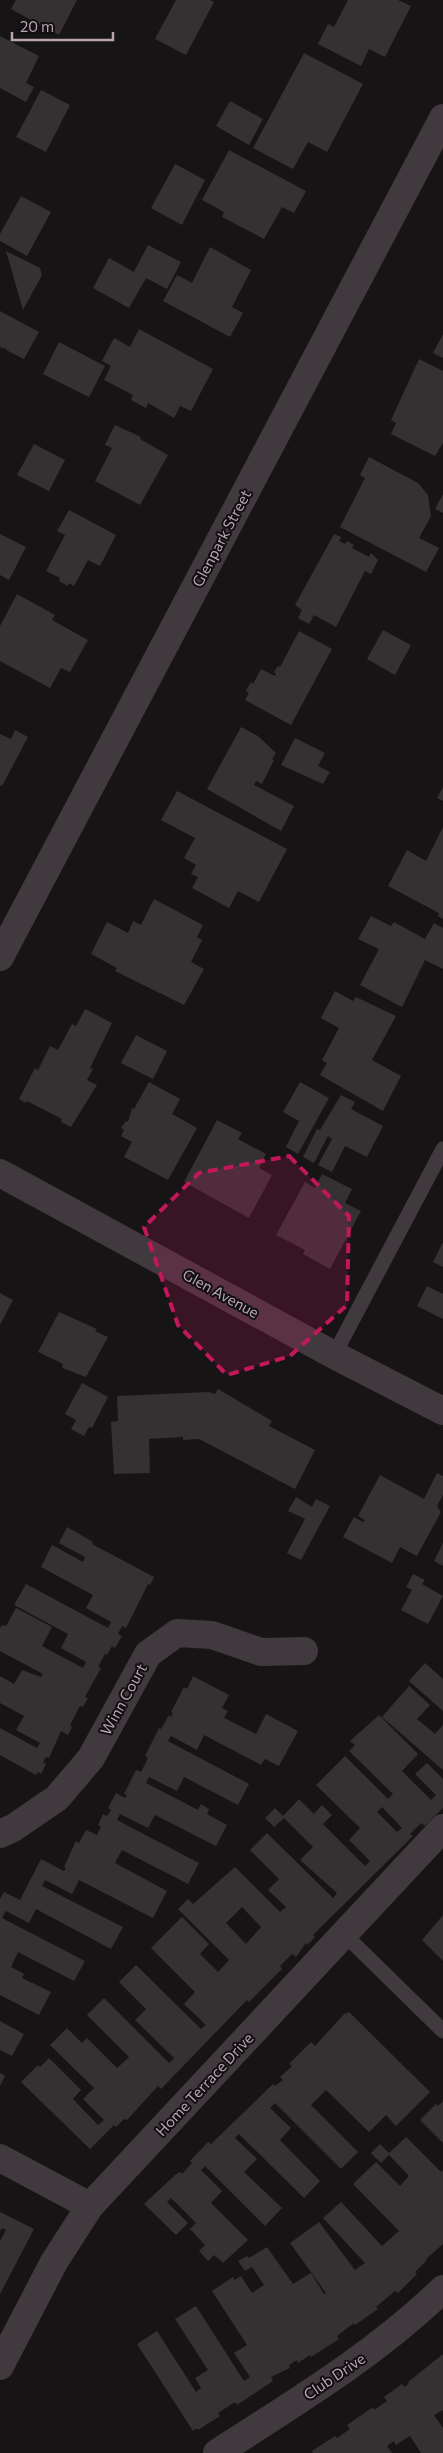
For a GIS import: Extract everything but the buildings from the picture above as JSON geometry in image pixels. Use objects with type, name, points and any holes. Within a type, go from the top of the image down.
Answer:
[{"type":"street","name":"Glenpark Street","points":[[0,957],[443,118]]},
{"type":"street","name":"Glen Avenue","points":[[0,1174],[334,1355],[443,1411]]},
{"type":"street","name":"Winn Court","points":[[0,1834],[13,1828],[57,1798],[91,1758],[148,1654],[177,1633],[212,1635],[261,1652],[304,1650]]},
{"type":"street","name":"Home Terrace Drive","points":[[0,2366],[54,2262],[90,2206],[443,1828]]},
{"type":"street","points":[[0,2158],[90,2206]]},
{"type":"street","name":"Club Drive","points":[[217,2453],[346,2369],[392,2335],[443,2289]]},
{"type":"lane","points":[[334,1355],[443,1149]]},
{"type":"lane","points":[[344,1934],[443,2031]]},
{"type":"highlighted area","points":[[289,1156],[349,1216],[347,1305],[290,1356],[227,1375],[178,1325],[144,1227],[199,1173]]}]
